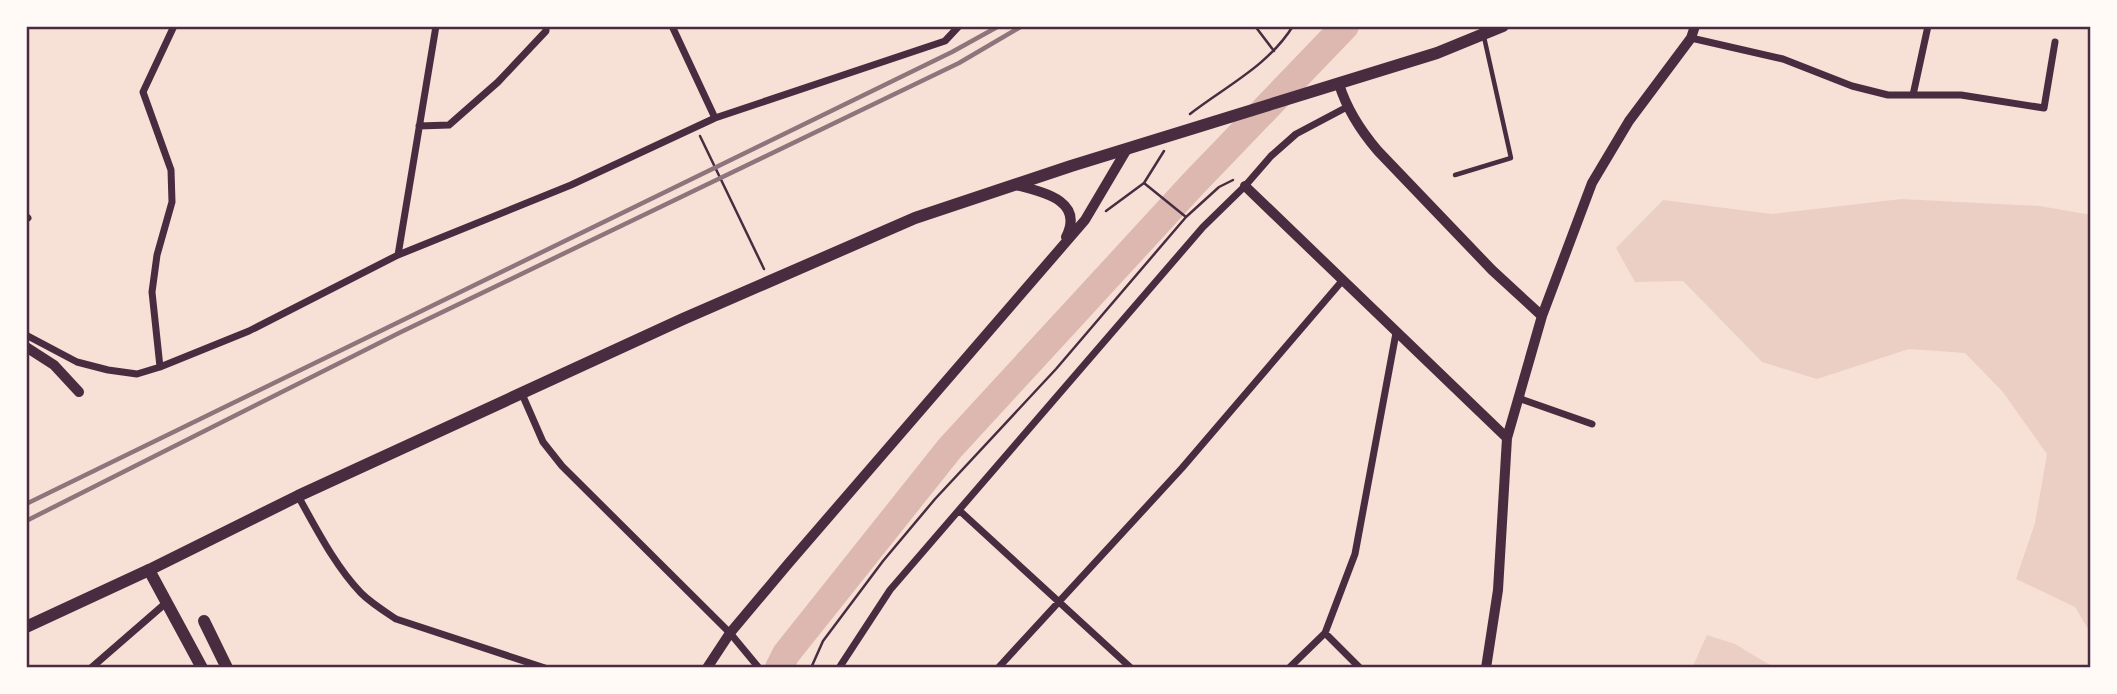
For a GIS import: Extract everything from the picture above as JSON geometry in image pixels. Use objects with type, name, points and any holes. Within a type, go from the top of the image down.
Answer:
[{"type":"main road","points":[[26,627],[298,496],[769,281],[915,218],[1173,134],[1437,53],[1494,29]]},
{"type":"main road","points":[[149,570],[202,668]]},
{"type":"main road","points":[[204,621],[227,668]]},
{"type":"street","points":[[160,368],[152,292],[157,255],[173,202],[172,170],[143,92],[174,26]]},
{"type":"street","points":[[398,255],[436,26]]},
{"type":"street","points":[[419,126],[449,125],[498,82],[546,31],[546,26]]},
{"type":"street","points":[[672,26],[715,118]]},
{"type":"street","points":[[26,335],[77,362],[108,370],[137,374],[160,368],[248,331],[398,255],[570,185],[715,118],[946,41],[959,26]]},
{"type":"street","points":[[1486,668],[1498,590],[1507,438],[1542,316],[1592,183],[1629,121],[1691,38],[1695,26]]},
{"type":"street","points":[[1913,95],[1928,26]]},
{"type":"street","points":[[1691,38],[1783,59],[1852,86],[1888,95],[1961,95],[2044,108],[2055,42]]},
{"type":"street","points":[[1339,84],[1347,107],[1362,132],[1378,151],[1492,270],[1542,316]]},
{"type":"street","points":[[839,668],[890,590],[1203,227],[1271,156],[1296,134],[1347,107]]},
{"type":"street","points":[[707,668],[730,633],[1085,220],[1127,149]]},
{"type":"street","points":[[1016,184],[1055,197],[1067,205],[1070,228],[1058,252]]},
{"type":"street","points":[[1245,186],[1507,438]]},
{"type":"street","points":[[998,668],[1182,468],[1342,281]]},
{"type":"street","points":[[1289,668],[1325,633],[1355,554],[1396,332]]},
{"type":"street","points":[[26,347],[54,365],[79,392]]},
{"type":"street","points":[[522,394],[543,442],[562,466],[744,647],[759,668]]},
{"type":"street","points":[[1518,398],[1592,424]]},
{"type":"street","points":[[298,496],[321,537],[346,573],[361,592],[381,609],[397,619],[545,668]]},
{"type":"street","points":[[960,511],[1131,668]]},
{"type":"street","points":[[90,668],[167,602]]},
{"type":"street","points":[[1325,633],[1360,668]]},
{"type":"lane","points":[[1455,175],[1511,158],[1494,29]]},
{"type":"path","points":[[1255,26],[1274,51]]},
{"type":"path","points":[[706,150],[769,281]]},
{"type":"path","points":[[811,668],[823,640],[909,530],[1056,369],[1185,216],[1219,187],[1241,176],[1255,175]]},
{"type":"path","points":[[1146,184],[1185,216]]},
{"type":"shaded area","points":[[1901,199],[2040,206],[2091,215],[2091,634],[2075,607],[2016,579],[2035,523],[2047,454],[2002,391],[1965,353],[1909,349],[1817,379],[1762,362],[1683,281],[1635,282],[1616,248],[1663,200],[1772,214]]},
{"type":"shaded area","points":[[1707,635],[1735,644],[1775,668],[1692,668]]},
{"type":"waterway","points":[[779,668],[786,654],[950,448],[1193,184],[1345,26]]},
{"type":"railway","points":[[26,504],[952,52],[999,26]]},
{"type":"railway","points":[[26,521],[401,332],[959,63],[1022,26]]}]
